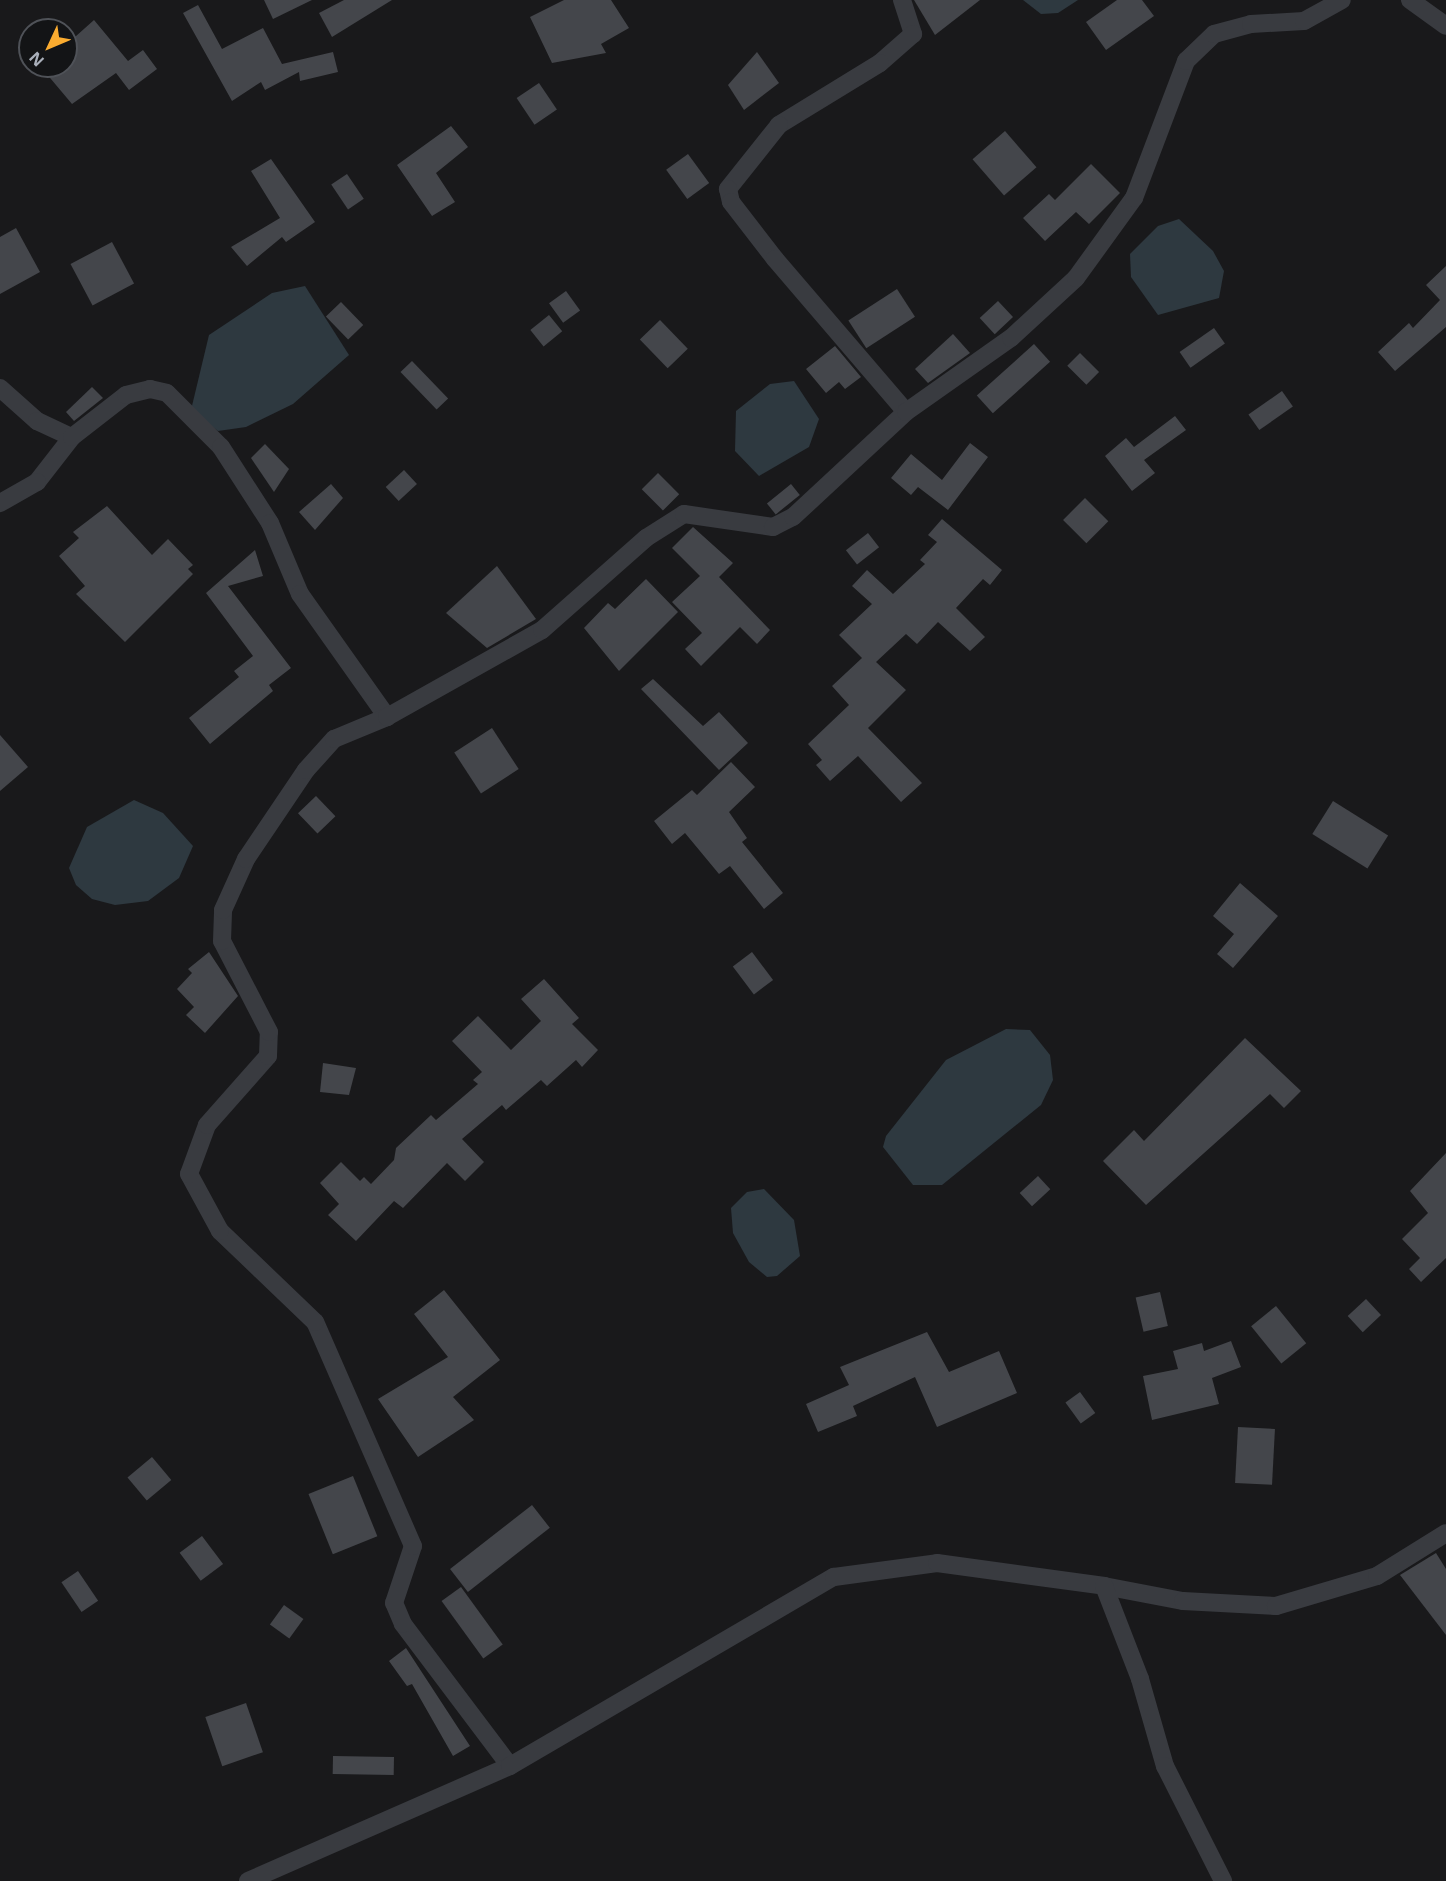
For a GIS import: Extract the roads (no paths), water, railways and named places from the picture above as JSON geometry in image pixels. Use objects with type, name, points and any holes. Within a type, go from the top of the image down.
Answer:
[{"type":"street","points":[[902,0],[913,34],[880,63],[779,125],[728,189],[731,202],[775,259],[906,412]]},
{"type":"street","points":[[510,1766],[403,1624],[394,1603],[413,1546],[315,1322],[220,1231],[189,1174],[207,1125],[268,1056],[269,1032],[222,941],[223,910],[246,859],[306,770],[334,739],[387,717],[542,630],[646,538],[684,514],[773,527],[793,517],[906,412],[1011,338],[1076,278],[1134,198],[1186,62],[1214,34],[1251,24],[1304,21],[1342,0]]},
{"type":"street","points":[[1410,0],[1446,27]]},
{"type":"street","points":[[0,388],[37,421],[72,437]]},
{"type":"street","points":[[0,503],[37,482],[72,437],[126,395],[168,393],[221,447],[270,523],[300,594],[387,717]]},
{"type":"street","points":[[248,1881],[510,1766],[537,1746],[743,1634],[834,1577],[937,1563],[1104,1586],[1183,1601],[1276,1606],[1377,1576],[1446,1533]]},
{"type":"street","points":[[1104,1586],[1140,1679],[1165,1766],[1223,1881]]}]
